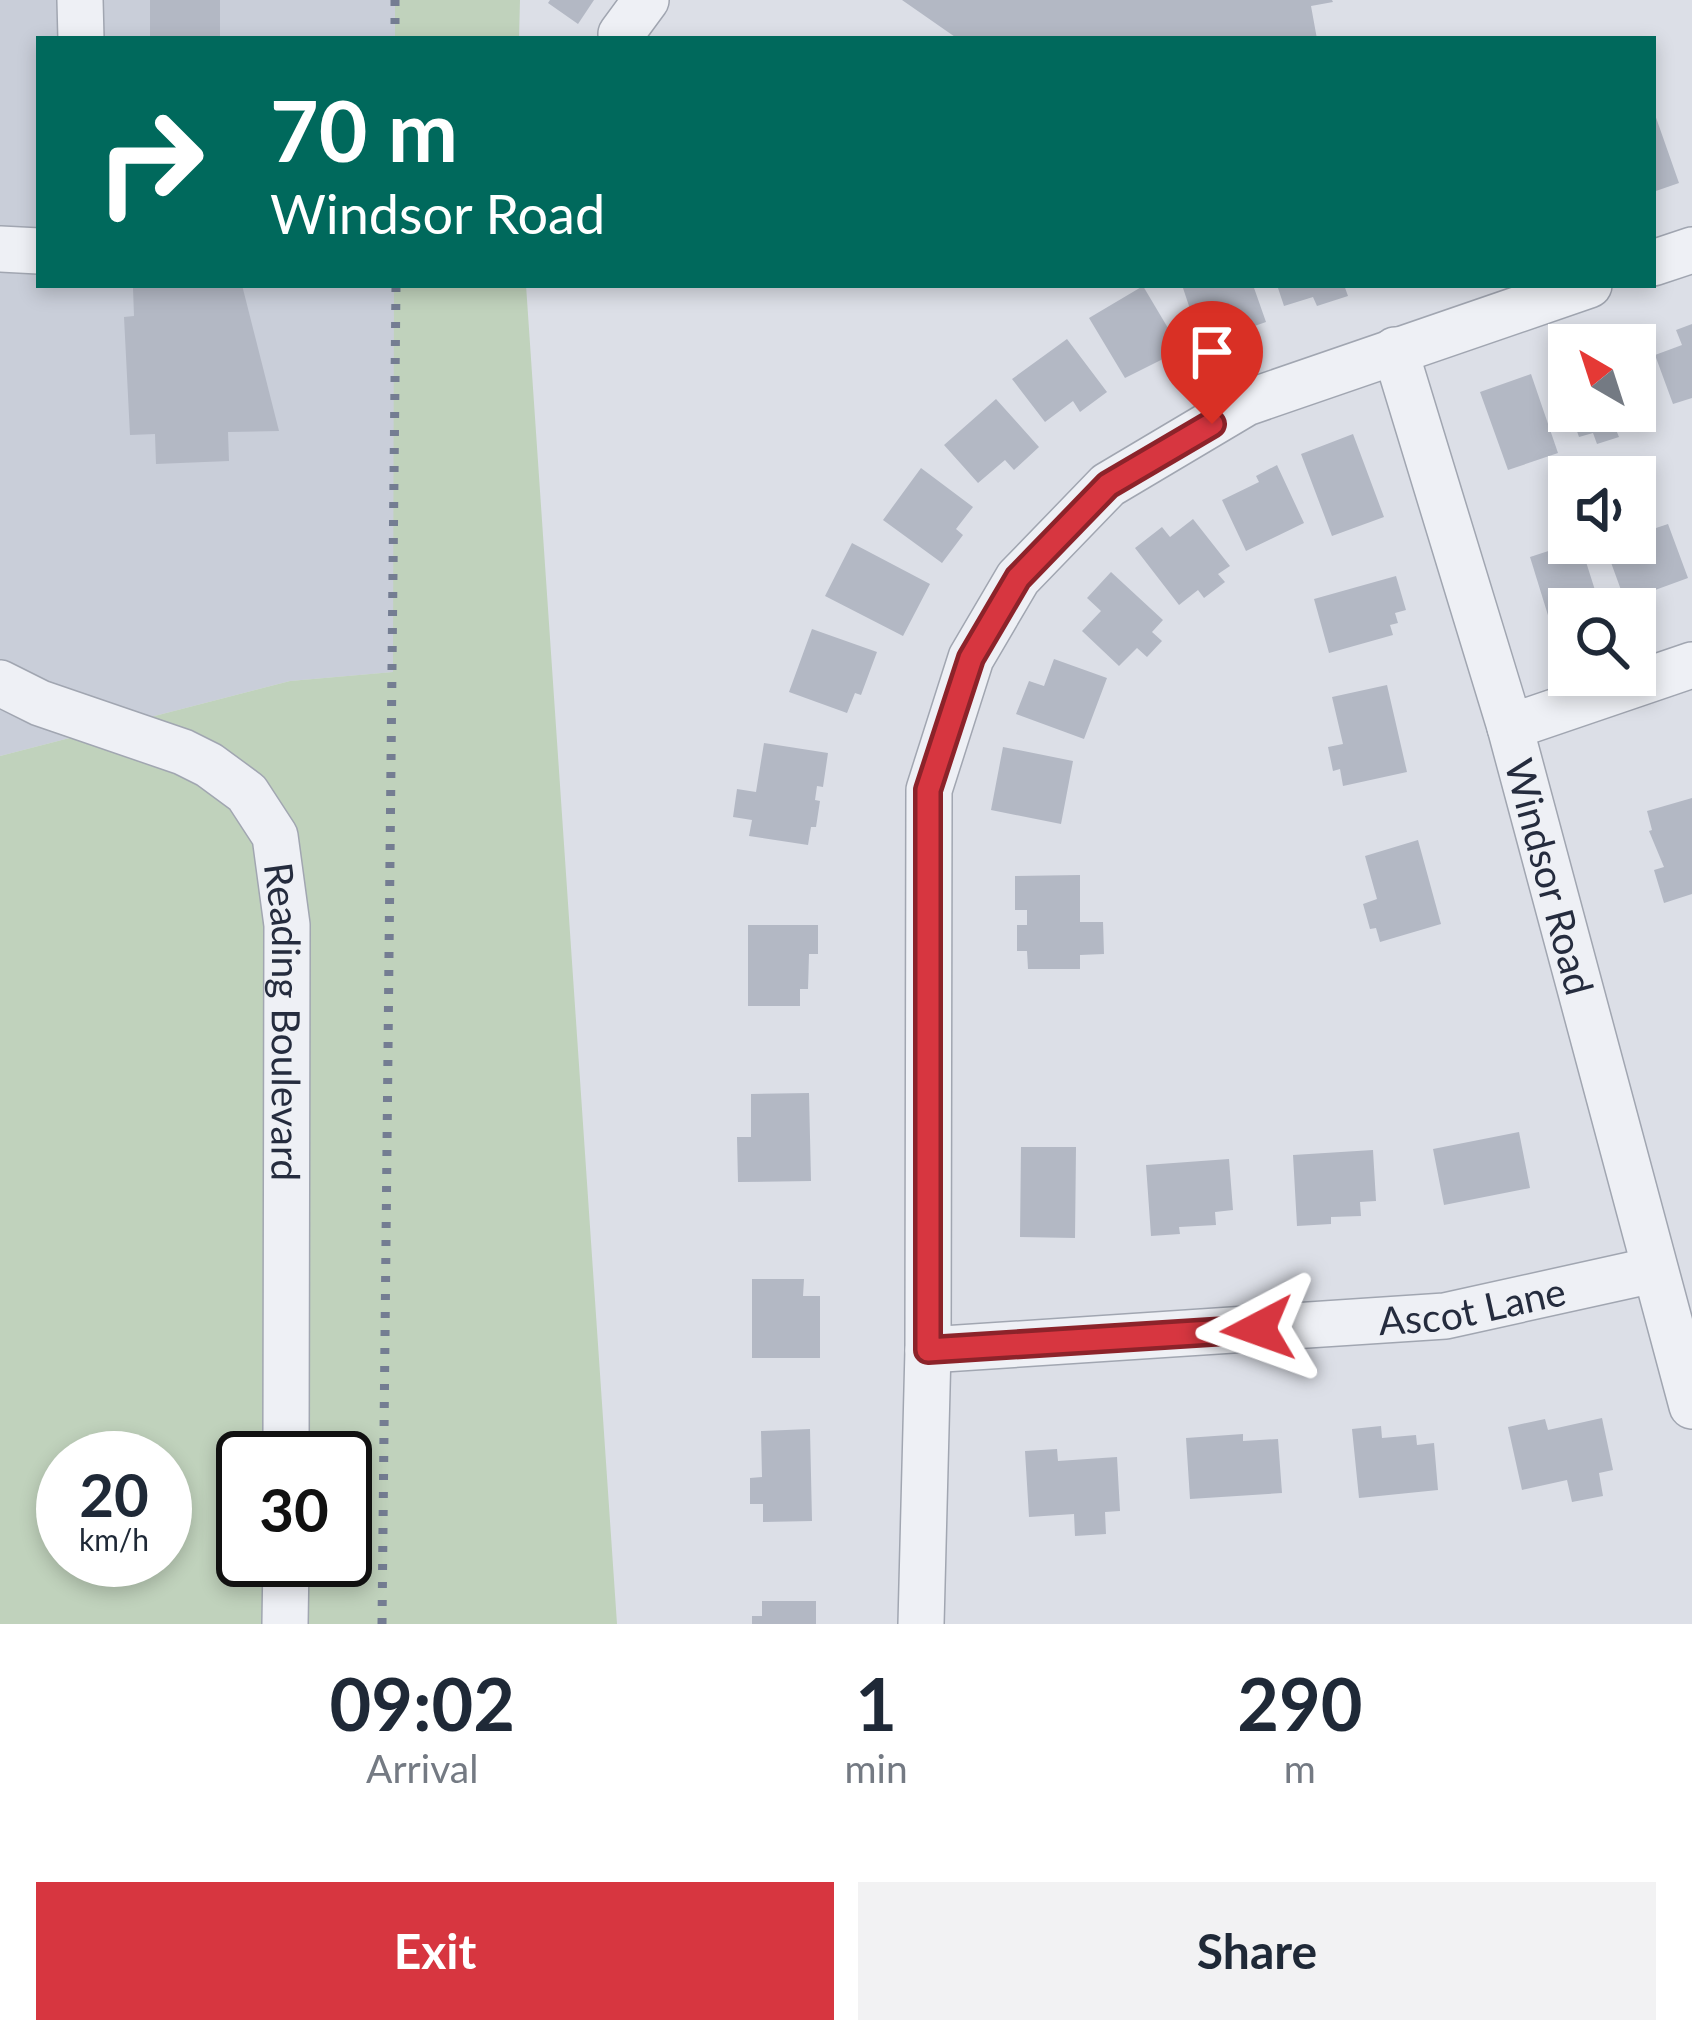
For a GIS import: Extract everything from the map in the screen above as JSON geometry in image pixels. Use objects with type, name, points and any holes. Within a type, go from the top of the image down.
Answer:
[{"type":"street","points":[[80,0],[80,36]]},
{"type":"street","points":[[0,250],[36,251]]},
{"type":"street","points":[[1656,262],[1692,250]]},
{"type":"street","points":[[921,1624],[928,1350],[928,790],[971,658],[1018,578],[1108,485],[1246,403],[1579,288]]},
{"type":"street","name":"Windsor Road","points":[[1395,350],[1510,727],[1692,1406]]},
{"type":"street","points":[[1510,727],[1692,665]]},
{"type":"street","name":"Reading Boulevard","points":[[0,683],[40,704],[209,765],[247,794],[275,836],[287,925],[286,1431]]},
{"type":"street","name":"Ascot Lane","points":[[928,1350],[1445,1316],[1653,1270]]},
{"type":"street","points":[[285,1624],[286,1587]]},
{"type":"shaded area","points":[[0,0],[395,0],[395,36],[36,36],[36,288],[394,288],[394,672],[290,681],[0,756]]},
{"type":"green space","points":[[395,0],[520,0],[519,36],[395,36]]},
{"type":"green space","points":[[394,288],[526,288],[617,1624],[0,1624],[0,756],[290,681],[393,672]]},
{"type":"building","points":[[150,0],[220,0],[220,36],[150,36]]},
{"type":"building","points":[[550,0],[594,0],[578,24]]},
{"type":"building","points":[[902,0],[1333,2],[1311,6],[1316,36],[954,36]]},
{"type":"building","points":[[1656,118],[1679,183],[1656,191]]},
{"type":"building","points":[[133,288],[243,288],[279,431],[228,432],[229,461],[156,464],[155,434],[130,435],[124,317],[134,316]]},
{"type":"building","points":[[1144,288],[1181,350],[1125,378],[1089,318]]},
{"type":"building","points":[[1183,288],[1254,288],[1266,322],[1223,337],[1220,328],[1199,336]]},
{"type":"building","points":[[1278,288],[1345,288],[1348,296],[1317,306],[1313,297],[1284,306]]},
{"type":"building","points":[[1692,324],[1692,398],[1673,404],[1656,355],[1682,345],[1676,330]]},
{"type":"building","points":[[1067,339],[1107,392],[1080,412],[1073,401],[1045,422],[1012,379]]},
{"type":"building","points":[[1531,374],[1558,453],[1508,470],[1480,392]]},
{"type":"building","points":[[996,399],[1039,447],[1014,470],[1005,460],[978,483],[944,445]]},
{"type":"building","points":[[1577,432],[1617,432],[1619,437],[1597,444],[1593,433],[1579,437]]},
{"type":"building","points":[[1353,434],[1384,517],[1332,536],[1301,454]]},
{"type":"building","points":[[1277,465],[1304,523],[1246,551],[1222,500],[1259,482],[1256,476]]},
{"type":"building","points":[[921,468],[973,507],[956,529],[963,535],[942,563],[883,520]]},
{"type":"building","points":[[1193,519],[1230,566],[1218,574],[1225,582],[1204,598],[1198,590],[1179,605],[1135,548],[1162,527],[1170,537]]},
{"type":"building","points":[[1668,524],[1688,578],[1656,590],[1620,588],[1612,564],[1656,564],[1656,528]]},
{"type":"building","points":[[852,543],[930,584],[903,636],[825,596]]},
{"type":"building","points":[[1548,551],[1548,564],[1587,564],[1594,588],[1548,588],[1548,615],[1530,557]]},
{"type":"building","points":[[1111,572],[1163,620],[1152,632],[1162,641],[1147,657],[1137,648],[1119,666],[1082,631],[1101,611],[1087,598]]},
{"type":"building","points":[[1396,576],[1406,610],[1395,613],[1398,623],[1390,625],[1393,635],[1329,653],[1314,599]]},
{"type":"building","points":[[812,629],[877,652],[861,695],[855,693],[847,713],[789,692]]},
{"type":"building","points":[[1054,659],[1107,678],[1084,739],[1016,714],[1029,681],[1044,686]]},
{"type":"building","points":[[1387,685],[1407,772],[1343,786],[1340,769],[1333,771],[1328,747],[1343,744],[1332,697]]},
{"type":"building","points":[[764,743],[828,753],[823,787],[817,786],[816,827],[811,827],[808,845],[749,836],[752,820],[733,817],[737,789],[756,792]]},
{"type":"building","points":[[1003,747],[1073,761],[1061,824],[991,810]]},
{"type":"building","points":[[1692,798],[1692,894],[1664,903],[1654,870],[1664,867],[1649,831],[1647,811]]},
{"type":"building","points":[[1418,840],[1441,924],[1380,942],[1376,928],[1370,929],[1363,904],[1377,899],[1365,856]]},
{"type":"building","points":[[1080,875],[1080,922],[1103,922],[1104,954],[1080,955],[1080,969],[1028,969],[1027,951],[1017,951],[1017,925],[1027,925],[1027,910],[1015,910],[1015,876]]},
{"type":"building","points":[[748,925],[818,925],[818,954],[809,954],[808,989],[800,989],[800,1006],[748,1006]]},
{"type":"building","points":[[809,1093],[811,1181],[738,1182],[737,1137],[751,1137],[751,1094]]},
{"type":"building","points":[[1519,1132],[1530,1188],[1444,1205],[1433,1149]]},
{"type":"building","points":[[1021,1147],[1076,1147],[1075,1238],[1020,1237]]},
{"type":"building","points":[[1373,1150],[1376,1201],[1360,1202],[1361,1216],[1331,1217],[1331,1224],[1297,1226],[1293,1155]]},
{"type":"building","points":[[1229,1159],[1233,1210],[1215,1212],[1216,1225],[1179,1227],[1180,1234],[1151,1236],[1146,1165]]},
{"type":"building","points":[[752,1279],[804,1279],[803,1296],[820,1296],[820,1358],[752,1358]]},
{"type":"building","points":[[1602,1418],[1613,1470],[1599,1473],[1603,1496],[1572,1502],[1567,1480],[1522,1490],[1508,1427],[1545,1419],[1548,1430]]},
{"type":"building","points":[[1381,1426],[1382,1438],[1416,1435],[1417,1445],[1434,1443],[1438,1490],[1359,1498],[1352,1429]]},
{"type":"building","points":[[810,1429],[812,1521],[763,1522],[763,1504],[750,1504],[750,1478],[762,1477],[761,1431]]},
{"type":"building","points":[[1243,1434],[1243,1441],[1278,1439],[1282,1493],[1190,1499],[1186,1438]]},
{"type":"building","points":[[1057,1449],[1058,1461],[1117,1457],[1120,1511],[1105,1512],[1106,1534],[1075,1536],[1074,1514],[1029,1517],[1025,1451]]},
{"type":"building","points":[[762,1601],[816,1601],[816,1624],[752,1624],[752,1616],[762,1616]]},
{"type":"railway","points":[[395,0],[395,36]]},
{"type":"railway","points":[[382,1624],[396,288]]},
{"type":"route","points":[[1212,424],[1108,485],[1018,578],[971,658],[928,790],[928,1350],[1258,1329]]}]
